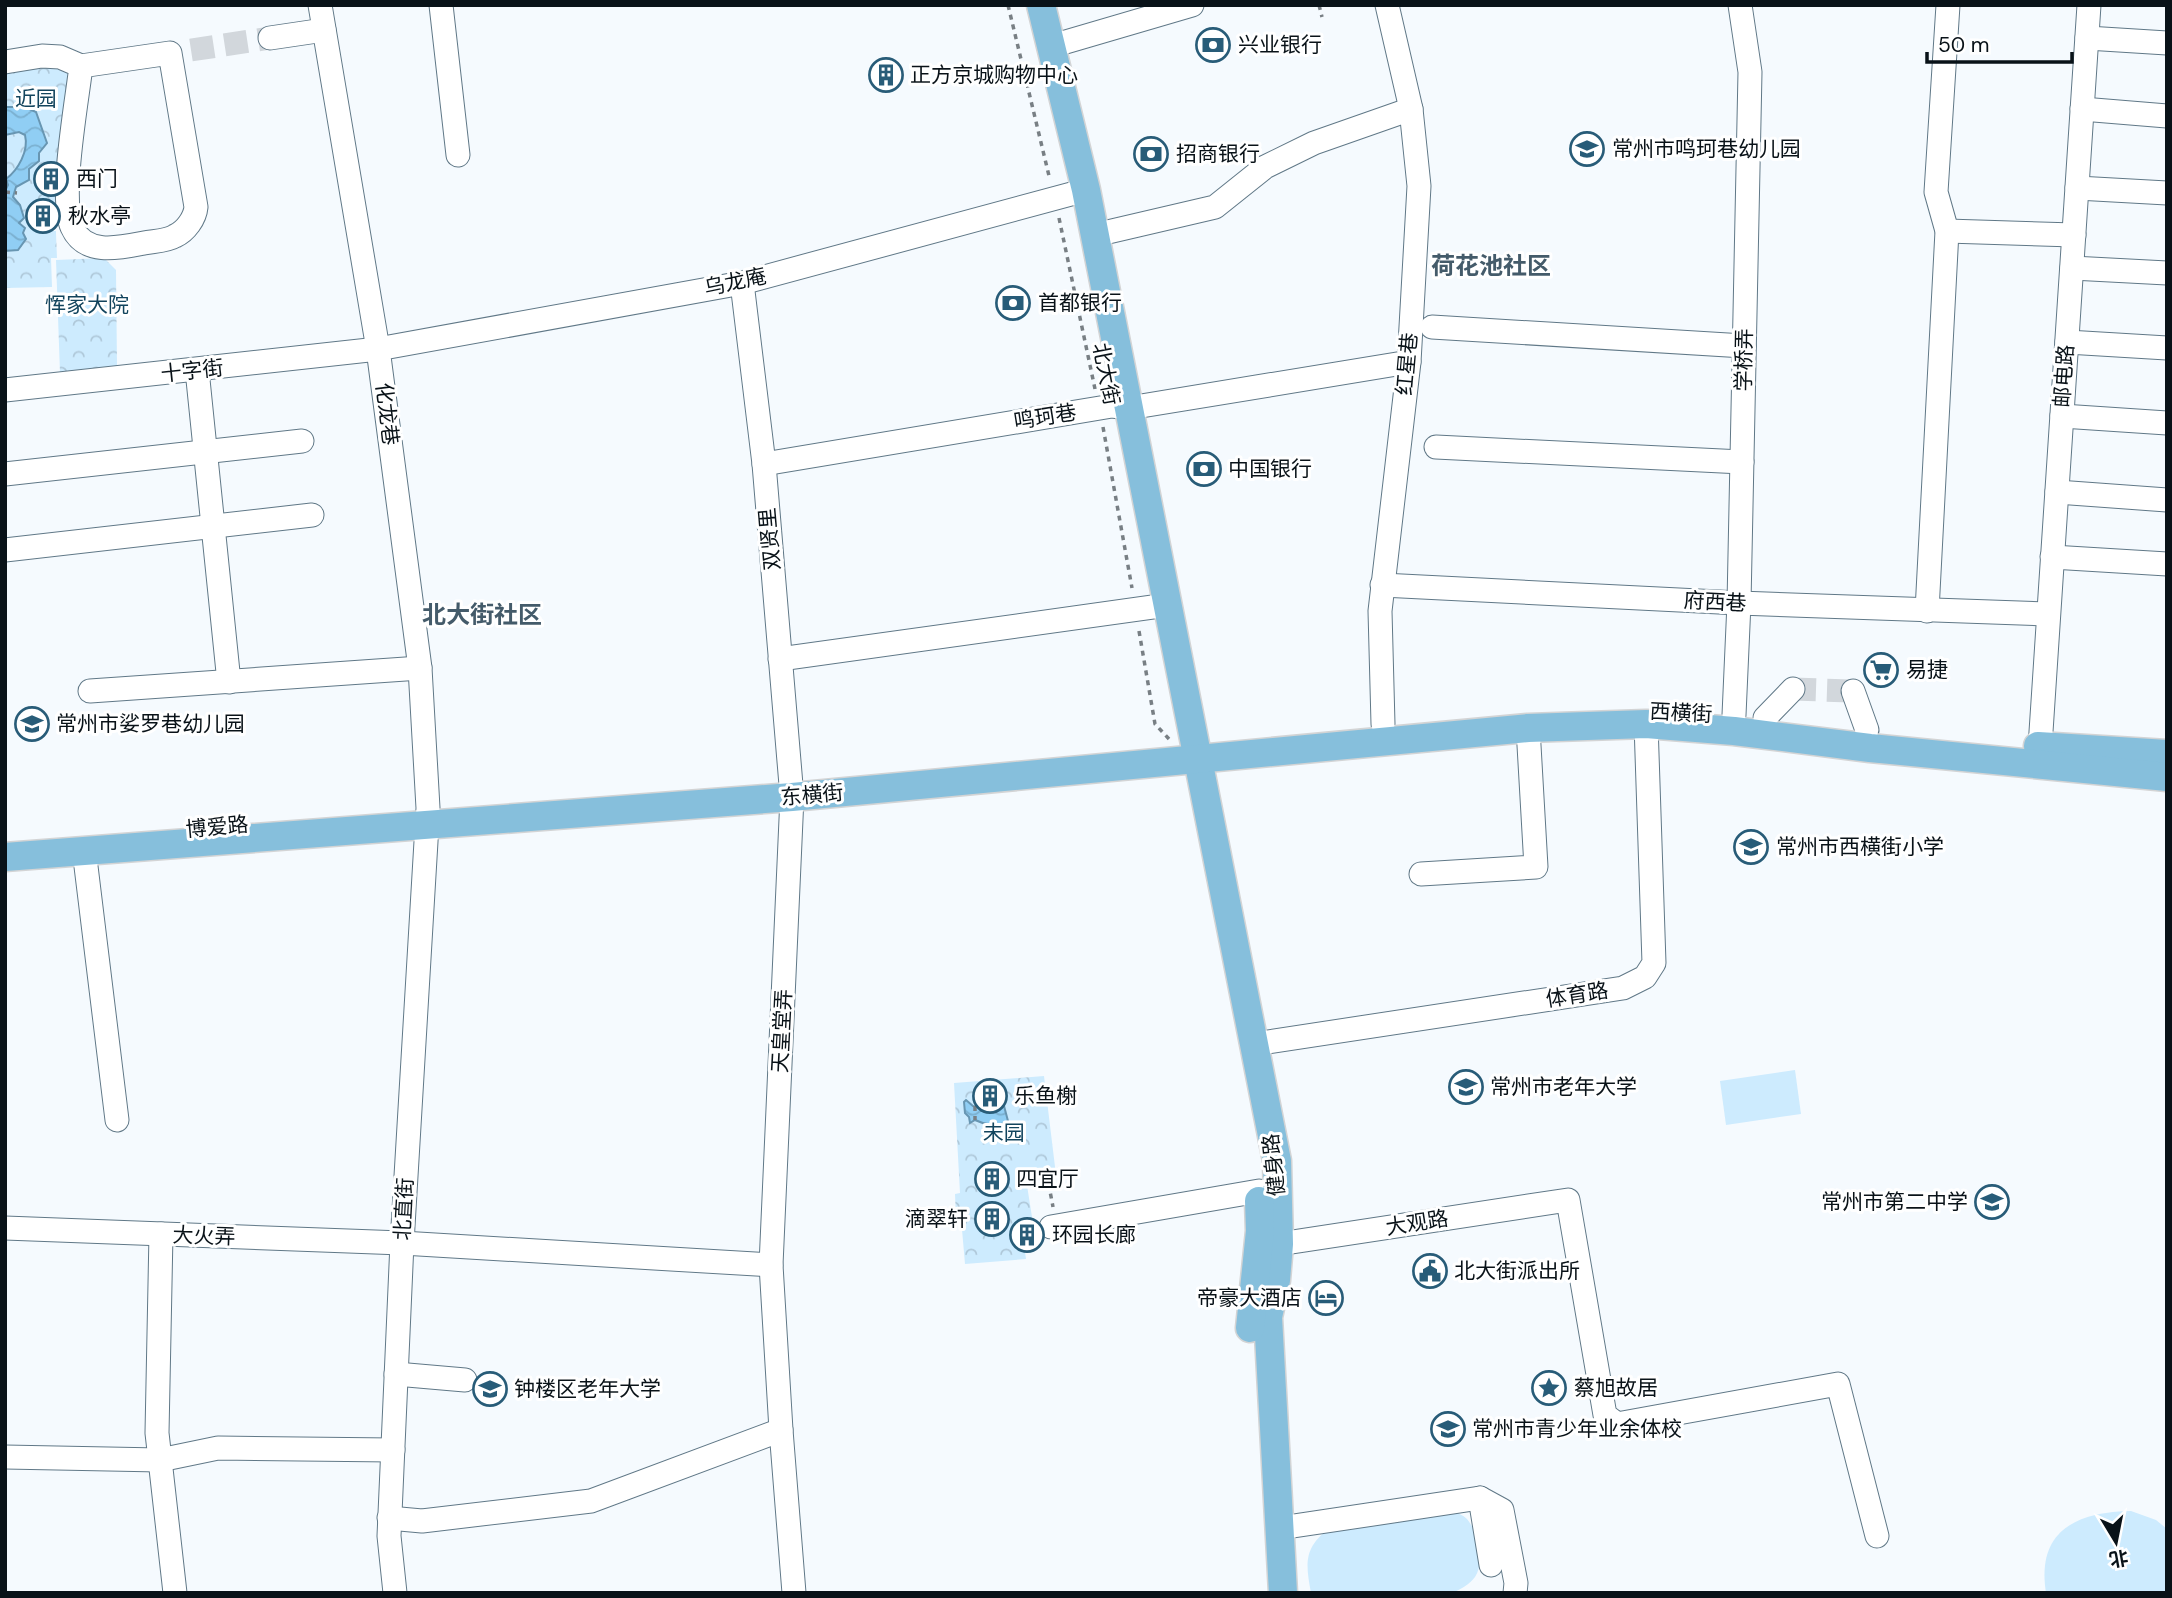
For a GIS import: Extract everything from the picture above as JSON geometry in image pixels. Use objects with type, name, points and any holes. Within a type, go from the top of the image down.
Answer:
[{"type":"main road","name":"北大街","points":[[1023,5],[1070,194],[1151,607],[1186,752]]},
{"type":"main road","name":"北大街","points":[[1041,5],[1052,47],[1070,194],[1095,235],[1113,407]]},
{"type":"main road","name":"西横街","points":[[1186,752],[1383,724],[1528,714],[1646,711],[1734,715],[2040,747],[2167,754]]},
{"type":"main road","name":"西横街","points":[[1186,752],[1528,728],[1646,724],[2167,777]]},
{"type":"main road","name":"东横街","points":[[428,816],[792,790],[1186,752]]},
{"type":"main road","name":"健身路","points":[[1186,752],[1254,1044],[1277,1161],[1279,1244],[1276,1280],[1268,1318],[1283,1593]]},
{"type":"main road","name":"健身路","points":[[1186,752],[1258,1160],[1260,1231],[1250,1336],[1265,1593]]},
{"type":"main road","name":"博爱路","points":[[5,846],[428,816]]},
{"type":"main road","name":"博爱路","points":[[5,858],[428,816]]},
{"type":"street","name":"化龙巷","points":[[320,5],[378,349],[420,668],[428,816]]},
{"type":"street","points":[[441,5],[458,155]]},
{"type":"street","points":[[1052,47],[1192,5]]},
{"type":"street","name":"红星巷","points":[[1383,724],[1380,611],[1409,362],[1419,186],[1410,109],[1387,5]]},
{"type":"street","name":"学桥弄","points":[[1734,715],[1739,603],[1750,72],[1740,5]]},
{"type":"street","points":[[1927,611],[1947,231],[1936,192],[1948,5]]},
{"type":"street","name":"邮电路","points":[[2040,747],[2089,5]]},
{"type":"street","points":[[270,38],[324,30]]},
{"type":"street","points":[[2087,37],[2167,43]]},
{"type":"street","points":[[5,62],[42,56],[60,58],[81,66],[180,51],[196,206],[195,215],[183,232],[174,238],[100,249],[84,242],[73,229],[68,212],[68,172],[81,66]]},
{"type":"street","points":[[1095,235],[1214,207],[1265,167],[1314,144],[1410,109]]},
{"type":"street","points":[[2082,109],[2167,116]]},
{"type":"street","points":[[2077,188],[2167,193]]},
{"type":"street","name":"乌龙庵","points":[[378,349],[742,283],[1070,194]]},
{"type":"street","points":[[1947,231],[2074,235]]},
{"type":"street","points":[[2072,268],[2167,273]]},
{"type":"street","name":"双贤里","points":[[742,283],[764,464],[792,790]]},
{"type":"street","points":[[1432,327],[1744,346]]},
{"type":"street","points":[[2067,342],[2167,348]]},
{"type":"street","name":"十字街","points":[[5,390],[378,349]]},
{"type":"street","name":"鸣珂巷","points":[[764,464],[1409,362]]},
{"type":"street","points":[[197,370],[229,682]]},
{"type":"street","points":[[2062,416],[2167,423]]},
{"type":"street","points":[[5,474],[302,442]]},
{"type":"street","points":[[1436,447],[1742,462]]},
{"type":"street","points":[[2057,492],[2167,500]]},
{"type":"street","points":[[5,550],[312,515]]},
{"type":"street","points":[[2052,557],[2167,564]]},
{"type":"street","name":"府西巷","points":[[1382,584],[1739,603],[2048,614]]},
{"type":"street","points":[[780,659],[1151,607]]},
{"type":"street","points":[[89,691],[420,668]]},
{"type":"street","points":[[1765,718],[1793,689]]},
{"type":"street","points":[[1853,691],[1867,730]]},
{"type":"street","name":"体育路","points":[[1254,1044],[1623,988],[1645,977],[1654,963],[1646,724]]},
{"type":"street","points":[[1421,874],[1536,867],[1528,728]]},
{"type":"street","name":"天皇堂弄","points":[[792,790],[771,1265],[794,1593]]},
{"type":"street","name":"北直街","points":[[395,1593],[388,1536],[402,1243],[428,816]]},
{"type":"street","points":[[84,850],[117,1120]]},
{"type":"street","points":[[1054,1227],[1259,1191]]},
{"type":"street","name":"大观路","points":[[1279,1244],[1568,1200],[1605,1415],[1617,1424],[1838,1384],[1877,1536]]},
{"type":"street","name":"大火弄","points":[[5,1228],[402,1243]]},
{"type":"street","points":[[161,1234],[157,1433],[174,1593]]},
{"type":"street","points":[[402,1243],[771,1265]]},
{"type":"street","points":[[396,1374],[465,1380]]},
{"type":"street","points":[[390,1518],[422,1521],[591,1501],[781,1430]]},
{"type":"street","points":[[5,1457],[160,1460],[218,1448],[393,1450]]},
{"type":"street","points":[[1280,1528],[1480,1498],[1502,1510],[1516,1583],[1515,1593]]},
{"type":"street","points":[[1480,1498],[1491,1565]]},
{"type":"path","points":[[1008,5],[1070,194],[1151,607],[1156,724],[1186,752]]},
{"type":"path","points":[[1319,5],[1322,17]]},
{"type":"path","points":[[5,192],[17,192]]},
{"type":"path","points":[[975,1106],[975,1120]]},
{"type":"path","points":[[1021,1177],[1046,1170],[1054,1227]]},
{"type":"green space","name":"近园","points":[[52,66],[65,68],[69,74],[57,173],[56,210],[49,210],[50,231],[56,231],[57,258],[51,258],[52,287],[5,288],[5,70]]},
{"type":"green space","name":"恽家大院","points":[[104,258],[116,270],[117,366],[60,373],[56,260]]},
{"type":"green space","points":[[1795,1070],[1801,1114],[1726,1125],[1720,1081]]},
{"type":"green space","name":"未园","points":[[1044,1076],[1056,1175],[1026,1179],[1035,1236],[1023,1238],[1026,1259],[965,1264],[961,1218],[956,1218],[955,1194],[960,1193],[954,1083]]},
{"type":"green space","points":[[999,1103],[1008,1104],[1010,1127],[1003,1132],[977,1132],[978,1120],[1006,1123],[1006,1108],[981,1111],[976,1104],[981,1104],[982,1108],[999,1107]]},
{"type":"green space","points":[[1453,1510],[1471,1525],[1480,1556],[1475,1577],[1462,1588],[1452,1593],[1311,1593],[1308,1563],[1311,1548],[1332,1526]]},
{"type":"green space","points":[[2131,1511],[2156,1520],[2167,1529],[2167,1593],[2046,1593],[2047,1554],[2064,1529],[2093,1516]]},
{"type":"water","points":[[5,107],[25,107],[36,112],[47,143],[39,153],[39,161],[29,169],[29,180],[16,187],[13,197],[20,205],[24,218],[19,223],[25,228],[23,233],[26,239],[18,250],[5,251],[6,179],[22,160],[26,141],[25,135],[19,132],[5,135]]},
{"type":"water","points":[[966,1100],[981,1111],[993,1111],[1004,1106],[1008,1121],[996,1125],[975,1120],[970,1123],[965,1113]]},
{"type":"tunnel","points":[[191,50],[270,38]]},
{"type":"tunnel","points":[[1793,689],[1853,691]]},
{"type":"place","name":"兴业银行","points":[[1213,45]]},
{"type":"place","name":"正方京城购物中心","points":[[886,75]]},
{"type":"place","name":"常州市鸣珂巷幼儿园","points":[[1587,149]]},
{"type":"place","name":"招商银行","points":[[1151,154]]},
{"type":"place","name":"西门","points":[[51,179]]},
{"type":"place","name":"秋水亭","points":[[43,216]]},
{"type":"place","name":"首都银行","points":[[1013,303]]},
{"type":"place","name":"中国银行","points":[[1204,469]]},
{"type":"place","name":"易捷","points":[[1881,670]]},
{"type":"place","name":"常州市娑罗巷幼儿园","points":[[32,724]]},
{"type":"place","name":"常州市西横街小学","points":[[1751,847]]},
{"type":"place","name":"常州市老年大学","points":[[1466,1087]]},
{"type":"place","name":"乐鱼榭","points":[[990,1096]]},
{"type":"place","name":"四宜厅","points":[[992,1179]]},
{"type":"place","name":"常州市第二中学","points":[[1992,1202]]},
{"type":"place","name":"滴翠轩","points":[[992,1219]]},
{"type":"place","name":"环园长廊","points":[[1027,1235]]},
{"type":"place","name":"北大街派出所","points":[[1430,1271]]},
{"type":"place","name":"帝豪大酒店","points":[[1326,1298]]},
{"type":"place","name":"蔡旭故居","points":[[1549,1388]]},
{"type":"place","name":"钟楼区老年大学","points":[[490,1389]]},
{"type":"place","name":"常州市青少年业余体校","points":[[1448,1429]]},
{"type":"district","name":"荷花池社区","points":[[1491,266]]},
{"type":"district","name":"北大街社区","points":[[482,615]]}]
